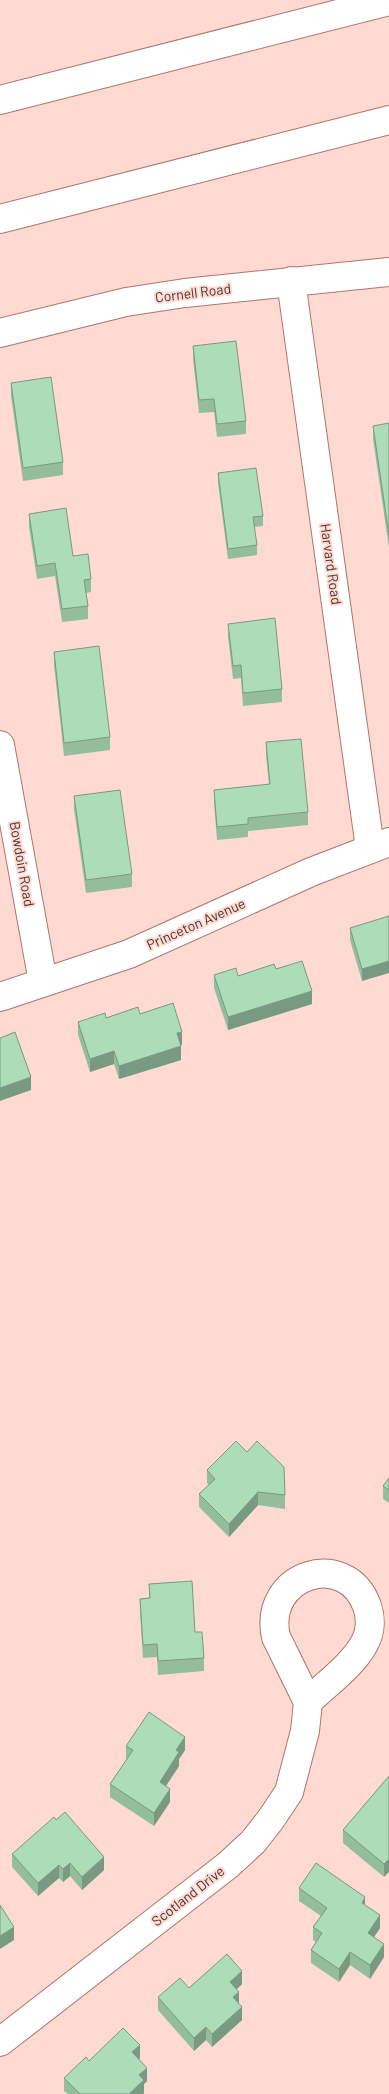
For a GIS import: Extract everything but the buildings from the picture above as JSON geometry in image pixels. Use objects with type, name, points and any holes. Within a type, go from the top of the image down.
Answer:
[{"type":"main road","points":[[0,100],[389,0]]},
{"type":"main road","points":[[0,219],[389,120]]},
{"type":"main road","name":"Cornell Road","points":[[0,333],[126,302],[291,280],[389,272]]},
{"type":"main road","name":"Harvard Road","points":[[291,280],[379,845]]},
{"type":"main road","name":"Bowdoin Road","points":[[0,745],[43,982]]},
{"type":"main road","name":"Princeton Avenue","points":[[0,997],[129,954],[311,872],[379,845]]},
{"type":"main road","name":"Scotland Drive","points":[[0,2042],[228,1865],[253,1842],[272,1819],[289,1792],[303,1739],[308,1702]]}]
